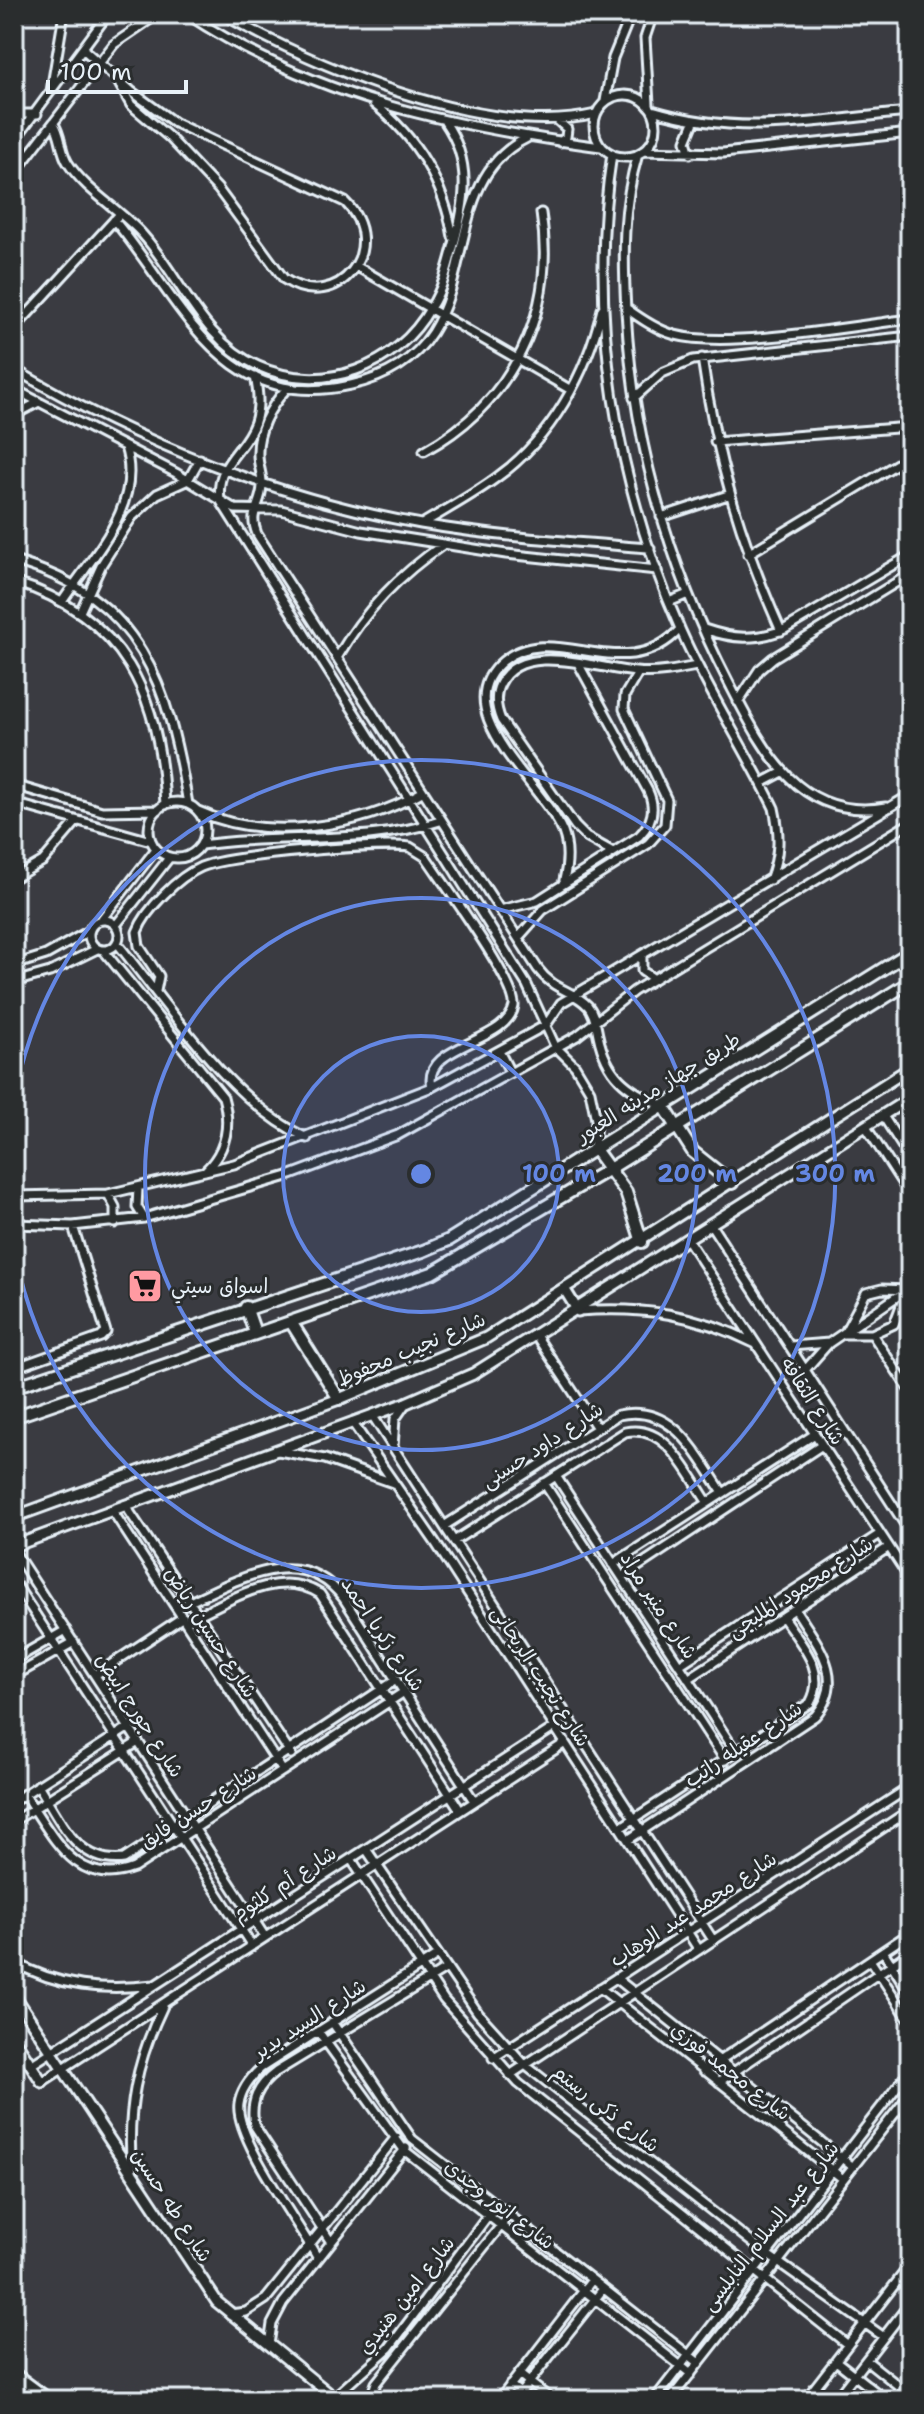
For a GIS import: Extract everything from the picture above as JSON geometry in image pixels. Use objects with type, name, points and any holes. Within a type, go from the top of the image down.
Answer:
[{"type":"main road","name":"طريق جهاز مدينه العبور","points":[[14,1387],[246,1307],[431,1248],[910,952]]},
{"type":"main road","points":[[14,1417],[432,1273],[611,1168],[910,982]]},
{"type":"main road","points":[[663,1105],[674,1128],[705,1164],[732,1183]]},
{"type":"main road","points":[[594,1148],[611,1168],[633,1208],[642,1242]]},
{"type":"main road","points":[[246,1307],[255,1333]]},
{"type":"main road","points":[[291,1322],[339,1399]]},
{"type":"main road","points":[[14,2374],[49,2400]]},
{"type":"street","points":[[50,96],[64,14]]},
{"type":"street","points":[[14,141],[37,114],[108,14]]},
{"type":"street","points":[[14,174],[99,61],[127,33],[158,14]]},
{"type":"street","points":[[187,14],[255,53],[369,100],[445,122],[527,138],[601,147],[612,154],[690,154],[910,133]]},
{"type":"street","points":[[222,14],[296,51],[400,90],[499,116],[558,121],[596,114]]},
{"type":"street","points":[[601,147],[594,131],[596,114],[605,101],[613,58],[631,14]]},
{"type":"street","points":[[653,14],[645,38],[650,107],[656,129],[640,153],[625,208],[626,308],[634,398],[661,517],[688,594],[738,702],[781,773],[808,794],[840,807],[892,806]]},
{"type":"street","points":[[83,49],[146,104],[190,131],[345,202],[358,217],[364,236],[356,266],[339,283],[323,289],[299,287],[284,279],[218,189],[178,146],[131,105],[116,78]]},
{"type":"street","points":[[605,101],[626,94],[650,107],[694,122],[765,126],[910,112]]},
{"type":"street","points":[[369,100],[404,132],[430,169],[448,212],[454,242]]},
{"type":"street","points":[[14,114],[37,114]]},
{"type":"street","points":[[558,121],[567,129],[566,137],[560,142]]},
{"type":"street","points":[[54,124],[64,155],[74,171],[121,212],[155,249],[216,337],[237,355],[275,373],[323,378],[360,370],[403,343],[430,309],[446,273],[466,178],[459,147],[445,122]]},
{"type":"street","points":[[690,154],[686,141],[694,122]]},
{"type":"street","points":[[114,220],[217,355],[255,377],[287,388],[333,388],[393,370],[421,345],[443,315],[480,179],[500,155],[527,138]]},
{"type":"street","points":[[612,154],[604,213],[604,299],[620,436],[650,548],[680,629],[774,808],[779,833],[778,858],[770,880]]},
{"type":"street","points":[[14,329],[121,212]]},
{"type":"street","points":[[424,451],[478,413],[518,361],[541,297],[545,246],[541,213]]},
{"type":"street","points":[[356,266],[571,390]]},
{"type":"street","points":[[422,524],[498,477],[531,446],[571,390],[596,334],[604,299]]},
{"type":"street","points":[[626,308],[657,328],[691,338],[751,336],[910,319]]},
{"type":"street","points":[[634,398],[662,373],[702,358],[910,337]]},
{"type":"street","points":[[702,358],[715,442],[728,495],[748,554],[781,631]]},
{"type":"street","points":[[14,369],[53,392],[200,459],[285,491],[422,524],[507,536],[650,548]]},
{"type":"street","points":[[255,377],[259,395],[255,424],[223,469],[220,500],[535,998],[555,1046],[575,1066],[590,1091],[596,1120],[594,1148]]},
{"type":"street","points":[[287,388],[269,412],[262,430],[257,456],[262,481],[260,496],[253,510],[257,534],[440,821],[544,977],[565,994],[587,1005],[595,1022],[601,1052],[618,1080],[630,1091],[663,1105]]},
{"type":"street","points":[[14,389],[188,480],[235,509],[281,510],[361,531],[657,570]]},
{"type":"street","points":[[14,415],[39,402]]},
{"type":"street","points":[[715,442],[910,427]]},
{"type":"street","points":[[62,602],[127,498],[131,472],[125,447]]},
{"type":"street","points":[[748,554],[910,456]]},
{"type":"street","points":[[80,612],[132,517],[157,494],[188,480],[200,459]]},
{"type":"street","points":[[281,510],[285,491]]},
{"type":"street","points":[[661,517],[728,495]]},
{"type":"street","points":[[337,658],[372,605],[418,562],[444,544]]},
{"type":"street","points":[[704,629],[746,639],[781,631],[910,555]]},
{"type":"street","points":[[14,561],[73,586],[87,596],[123,625],[152,665],[169,711],[188,804]]},
{"type":"street","points":[[738,702],[759,670],[773,658],[910,574]]},
{"type":"street","points":[[14,582],[80,612],[117,646],[145,690],[160,744],[162,807],[149,824],[151,841],[156,849],[169,858],[190,855],[201,845],[205,831],[198,811]]},
{"type":"street","points":[[669,602],[688,594]]},
{"type":"street","points":[[564,880],[568,856],[563,832],[490,724],[482,704],[487,681],[502,662],[523,650],[544,648],[632,656],[659,648],[680,629]]},
{"type":"street","points":[[613,852],[586,837],[575,826],[497,711],[497,691],[501,680],[518,664],[541,659],[638,673],[697,666]]},
{"type":"street","points":[[500,910],[537,901],[564,880],[646,829],[651,820],[652,800],[579,665]]},
{"type":"street","points":[[518,938],[543,910],[648,844],[665,825],[667,800],[624,709],[625,695],[638,673]]},
{"type":"street","points":[[762,783],[781,773]]},
{"type":"street","points":[[14,785],[102,811],[188,804],[198,811],[247,826],[296,826],[356,819],[422,792]]},
{"type":"street","points":[[14,1196],[108,1194],[202,1174],[307,1138],[432,1087],[546,1025],[554,1009],[910,795]]},
{"type":"street","points":[[14,803],[151,841]]},
{"type":"street","points":[[14,878],[43,861],[77,821]]},
{"type":"street","points":[[201,845],[327,838],[424,826],[440,821]]},
{"type":"street","points":[[14,1224],[73,1226],[144,1218],[210,1201],[348,1156],[422,1124],[577,1036],[654,979],[910,823]]},
{"type":"street","points":[[156,991],[159,976],[139,946],[137,932],[180,881],[197,869],[237,859],[410,847],[426,857],[502,972],[514,998],[514,1007],[504,1023],[438,1061],[431,1073],[432,1087]]},
{"type":"street","points":[[14,965],[46,955],[89,931],[156,849]]},
{"type":"street","points":[[116,925],[169,858]]},
{"type":"street","points":[[101,920],[116,925],[119,932],[117,943],[240,1093],[278,1123],[307,1138]]},
{"type":"street","points":[[89,931],[90,941],[223,1097],[228,1125],[226,1139],[220,1152],[202,1174]]},
{"type":"street","points":[[14,982],[50,972],[117,943]]},
{"type":"street","points":[[642,957],[642,971],[654,979]]},
{"type":"street","points":[[499,1051],[510,1072]]},
{"type":"street","name":"شارع نجيب محفوظ","points":[[14,1517],[339,1399],[464,1349],[642,1242],[910,1068]]},
{"type":"street","points":[[14,1548],[406,1403],[473,1374],[537,1337],[910,1098]]},
{"type":"street","points":[[883,1116],[910,1158]]},
{"type":"street","points":[[866,1127],[910,1195]]},
{"type":"street","points":[[138,1188],[137,1207],[144,1218]]},
{"type":"street","points":[[108,1194],[115,1207],[115,1223]]},
{"type":"street","name":"شارع الثقافه","points":[[711,1225],[910,1532]]},
{"type":"street","points":[[14,1368],[101,1337],[106,1332],[73,1226]]},
{"type":"street","name":"شارع الثقافه","points":[[688,1240],[910,1579]]},
{"type":"street","points":[[844,1334],[866,1293],[882,1289],[908,1289]]},
{"type":"street","points":[[844,1334],[884,1331],[900,1313],[908,1289]]},
{"type":"street","points":[[806,1369],[829,1343],[908,1289]]},
{"type":"street","points":[[565,1290],[578,1311]]},
{"type":"street","points":[[578,1311],[650,1309],[687,1316],[757,1345]]},
{"type":"street","points":[[900,1313],[910,1328]]},
{"type":"street","points":[[872,1334],[910,1391]]},
{"type":"street","points":[[537,1337],[597,1428]]},
{"type":"street","points":[[791,1346],[829,1343]]},
{"type":"street","points":[[393,1449],[395,1419],[406,1403]]},
{"type":"street","name":"شارع داود حسنى","points":[[444,1526],[618,1415],[631,1412],[658,1416],[681,1432],[723,1493]]},
{"type":"street","name":"شارع نجيب الريحانى","points":[[372,1415],[713,1940]]},
{"type":"street","name":"شارع نجيب الريحانى","points":[[352,1422],[483,1616],[699,1950]]},
{"type":"street","name":"شارع داود حسنى","points":[[454,1541],[625,1432],[652,1433],[667,1444],[708,1503]]},
{"type":"street","points":[[613,1564],[815,1434]]},
{"type":"street","points":[[585,1436],[595,1451]]},
{"type":"street","points":[[622,1577],[822,1445]]},
{"type":"street","points":[[276,1450],[349,1466],[395,1485]]},
{"type":"street","name":"شارع منير مراد","points":[[556,1476],[736,1752]]},
{"type":"street","name":"شارع منير مراد","points":[[544,1483],[725,1760]]},
{"type":"street","name":"شارع حسين رياض","points":[[125,1505],[296,1762]]},
{"type":"street","name":"شارع حسين رياض","points":[[112,1510],[283,1771]]},
{"type":"street","name":"شارع محمود المليجى","points":[[679,1665],[880,1534]]},
{"type":"street","name":"شارع محمود المليجى","points":[[688,1679],[889,1547]]},
{"type":"street","name":"شارع جورج ابيض","points":[[14,1548],[265,1937]]},
{"type":"street","name":"شارع زكريا احمد","points":[[177,1608],[264,1570],[304,1569],[337,1590],[474,1801]]},
{"type":"street","name":"شارع جورج ابيض","points":[[14,1582],[252,1946]]},
{"type":"street","name":"شارع زكريا احمد","points":[[95,1675],[184,1619],[267,1586],[294,1582],[308,1586],[329,1604],[460,1810]]},
{"type":"street","points":[[483,1616],[497,1607]]},
{"type":"street","name":"شارع عقيله راتب","points":[[628,1840],[815,1716],[824,1706],[831,1680],[829,1666],[795,1609]]},
{"type":"street","name":"شارع عقيله راتب","points":[[620,1828],[800,1711],[815,1693],[816,1669],[783,1617]]},
{"type":"street","points":[[14,1660],[66,1630]]},
{"type":"street","points":[[14,1676],[74,1642]]},
{"type":"street","name":"شارع حسن فايق","points":[[38,1785],[81,1851],[94,1858],[124,1859],[396,1680]]},
{"type":"street","name":"شارع حسن فايق","points":[[24,1794],[73,1861],[103,1874],[134,1868],[404,1692]]},
{"type":"street","points":[[14,1801],[129,1727]]},
{"type":"street","name":"شارع أم كلثوم","points":[[31,2065],[555,1727]]},
{"type":"street","points":[[14,1821],[138,1742]]},
{"type":"street","name":"شارع أم كلثوم","points":[[42,2082],[565,1743]]},
{"type":"street","name":"شارع محمد عبد الوهاب","points":[[493,2058],[909,1786]]},
{"type":"street","name":"شارع محمد عبد الوهاب","points":[[510,2075],[910,1810]]},
{"type":"street","name":"شارع ذكى رستم","points":[[366,1849],[447,1968],[508,2048],[525,2065],[768,2255],[884,2337]]},
{"type":"street","name":"شارع ذكى رستم","points":[[351,1859],[457,2018],[510,2075],[848,2345]]},
{"type":"street","points":[[704,2071],[910,1933]]},
{"type":"street","points":[[883,1951],[910,1994]]},
{"type":"street","points":[[719,2082],[910,1952]]},
{"type":"street","name":"شارع السيد بدير","points":[[318,2259],[244,2134],[238,2105],[250,2078],[438,1955]]},
{"type":"street","points":[[870,1960],[910,2021]]},
{"type":"street","points":[[14,1962],[60,1982],[91,1988],[156,1985]]},
{"type":"street","name":"شارع السيد بدير","points":[[331,2242],[254,2125],[252,2113],[258,2089],[266,2080],[447,1968]]},
{"type":"street","name":"شارع محمد فوزي","points":[[616,1978],[853,2167]]},
{"type":"street","name":"شارع محمد فوزي","points":[[600,1988],[843,2179]]},
{"type":"street","name":"شارع طه حسين","points":[[14,1995],[198,2277],[230,2314],[334,2399]]},
{"type":"street","points":[[133,2178],[129,2130],[136,2071],[163,2005]]},
{"type":"street","name":"شارع انور وجدى","points":[[332,2022],[402,2129],[412,2139],[699,2363]]},
{"type":"street","name":"شارع انور وجدى","points":[[318,2031],[404,2150],[691,2374]]},
{"type":"street","points":[[14,2039],[42,2082]]},
{"type":"street","name":"شارع عبد السلام النابلسى","points":[[654,2400],[910,2070]]},
{"type":"street","name":"شارع عبد السلام النابلسى","points":[[670,2400],[910,2094]]},
{"type":"street","points":[[230,2314],[260,2304],[311,2245],[402,2129]]},
{"type":"street","points":[[269,2348],[272,2324],[279,2310],[412,2139]]},
{"type":"street","name":"شارع امين هنيدي","points":[[334,2399],[389,2348],[496,2205]]},
{"type":"street","name":"شارع امين هنيدي","points":[[370,2400],[376,2383],[509,2215]]},
{"type":"street","points":[[805,2400],[910,2265]]},
{"type":"street","points":[[499,2400],[592,2280]]},
{"type":"street","points":[[518,2397],[603,2289]]},
{"type":"street","points":[[835,2400],[910,2303]]},
{"type":"street","points":[[866,2360],[910,2395]]},
{"type":"street","points":[[836,2361],[886,2400]]},
{"type":"street","points":[[519,2374],[552,2400]]},
{"type":"street","points":[[510,2385],[518,2397],[529,2400]]},
{"type":"place","name":"اسواق سيتي","points":[[145,1286]]}]
